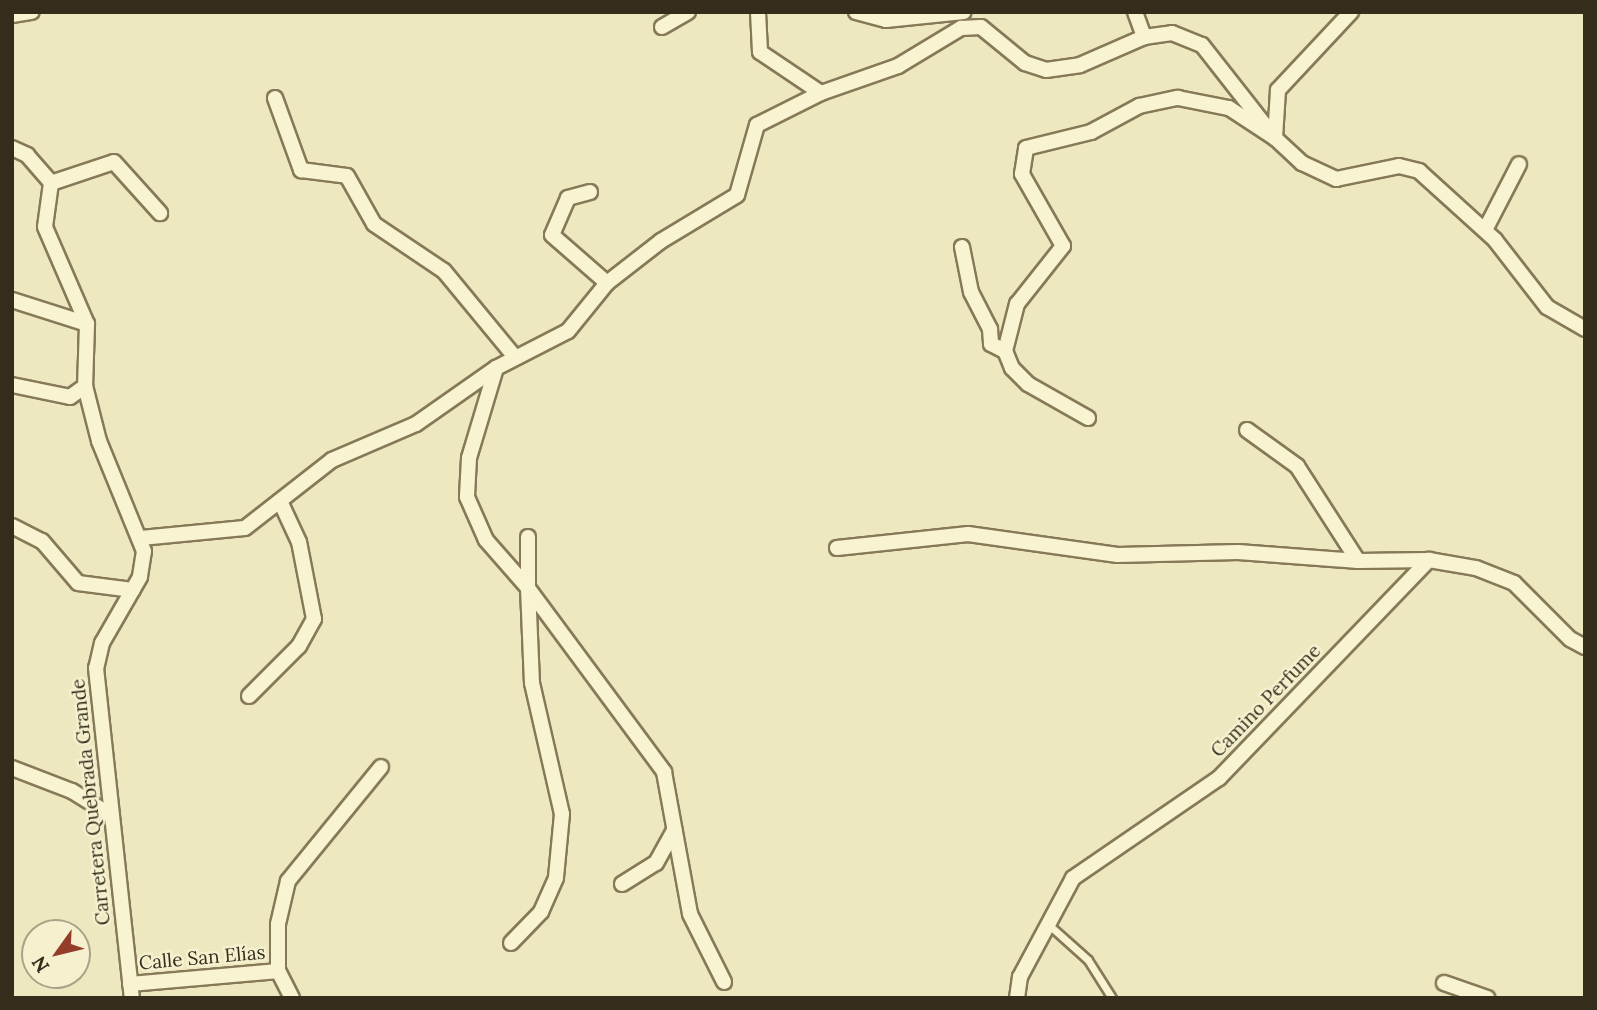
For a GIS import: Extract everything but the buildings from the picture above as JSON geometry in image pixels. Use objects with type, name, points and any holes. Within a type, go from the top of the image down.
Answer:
[{"type":"street","points":[[12,15],[32,12]]},
{"type":"street","points":[[662,27],[688,12]]},
{"type":"street","points":[[758,12],[760,52],[821,93]]},
{"type":"street","points":[[856,12],[886,20],[964,12]]},
{"type":"street","points":[[974,12],[981,27],[1025,63],[1046,71],[1080,65],[1144,37],[1172,33],[1202,45],[1275,138],[1301,163],[1336,179],[1399,166],[1419,172],[1485,230],[1546,307],[1585,329]]},
{"type":"street","points":[[1135,12],[1144,37]]},
{"type":"street","points":[[1275,138],[1278,90],[1351,12]]},
{"type":"street","points":[[141,538],[245,528],[332,460],[416,424],[496,368],[568,331],[607,283],[661,241],[737,195],[757,125],[821,93],[898,65],[961,28],[981,27]]},
{"type":"street","points":[[1004,351],[1017,304],[1063,246],[1021,174],[1026,148],[1091,132],[1139,106],[1178,97],[1229,108],[1275,138]]},
{"type":"street","points":[[275,98],[301,170],[347,176],[374,224],[444,271],[515,357]]},
{"type":"street","points":[[12,148],[27,155],[51,183],[114,162],[160,214]]},
{"type":"street","points":[[1485,230],[1519,164]]},
{"type":"street","name":"Carretera Quebrada Grande","points":[[51,183],[45,227],[87,324],[85,386],[99,442],[141,538],[143,564],[133,590],[97,656],[96,691],[131,991]]},
{"type":"street","points":[[590,191],[568,198],[551,236],[607,283]]},
{"type":"street","points":[[962,247],[971,292],[990,329],[991,344],[1004,351],[1012,368],[1028,384],[1087,418]]},
{"type":"street","points":[[12,300],[87,324]]},
{"type":"street","points":[[496,368],[469,458],[467,497],[486,540],[528,588],[664,772],[690,914],[724,982]]},
{"type":"street","points":[[12,386],[70,397],[85,386]]},
{"type":"street","points":[[1252,439],[1297,466],[1358,561]]},
{"type":"street","points":[[249,696],[299,646],[314,620],[299,542],[280,501]]},
{"type":"street","points":[[12,526],[42,541],[78,583],[133,590]]},
{"type":"street","points":[[12,532],[29,534]]},
{"type":"street","points":[[837,548],[968,534],[1118,555],[1237,552],[1358,561],[1429,560],[1476,568],[1514,583],[1570,639],[1585,647]]},
{"type":"street","points":[[510,943],[541,912],[556,878],[562,814],[532,683],[528,537]]},
{"type":"street","name":"Camino Perfume","points":[[1017,998],[1020,977],[1073,877],[1219,778],[1429,560]]},
{"type":"street","points":[[292,998],[278,971],[278,924],[288,881],[381,767]]},
{"type":"street","points":[[12,768],[72,791],[112,816]]},
{"type":"street","points":[[622,884],[656,863],[674,830]]},
{"type":"street","name":"Calle San Elías","points":[[131,991],[278,971]]},
{"type":"street","points":[[1444,983],[1487,998]]},
{"type":"lane","points":[[1048,924],[1088,960],[1112,998]]}]
